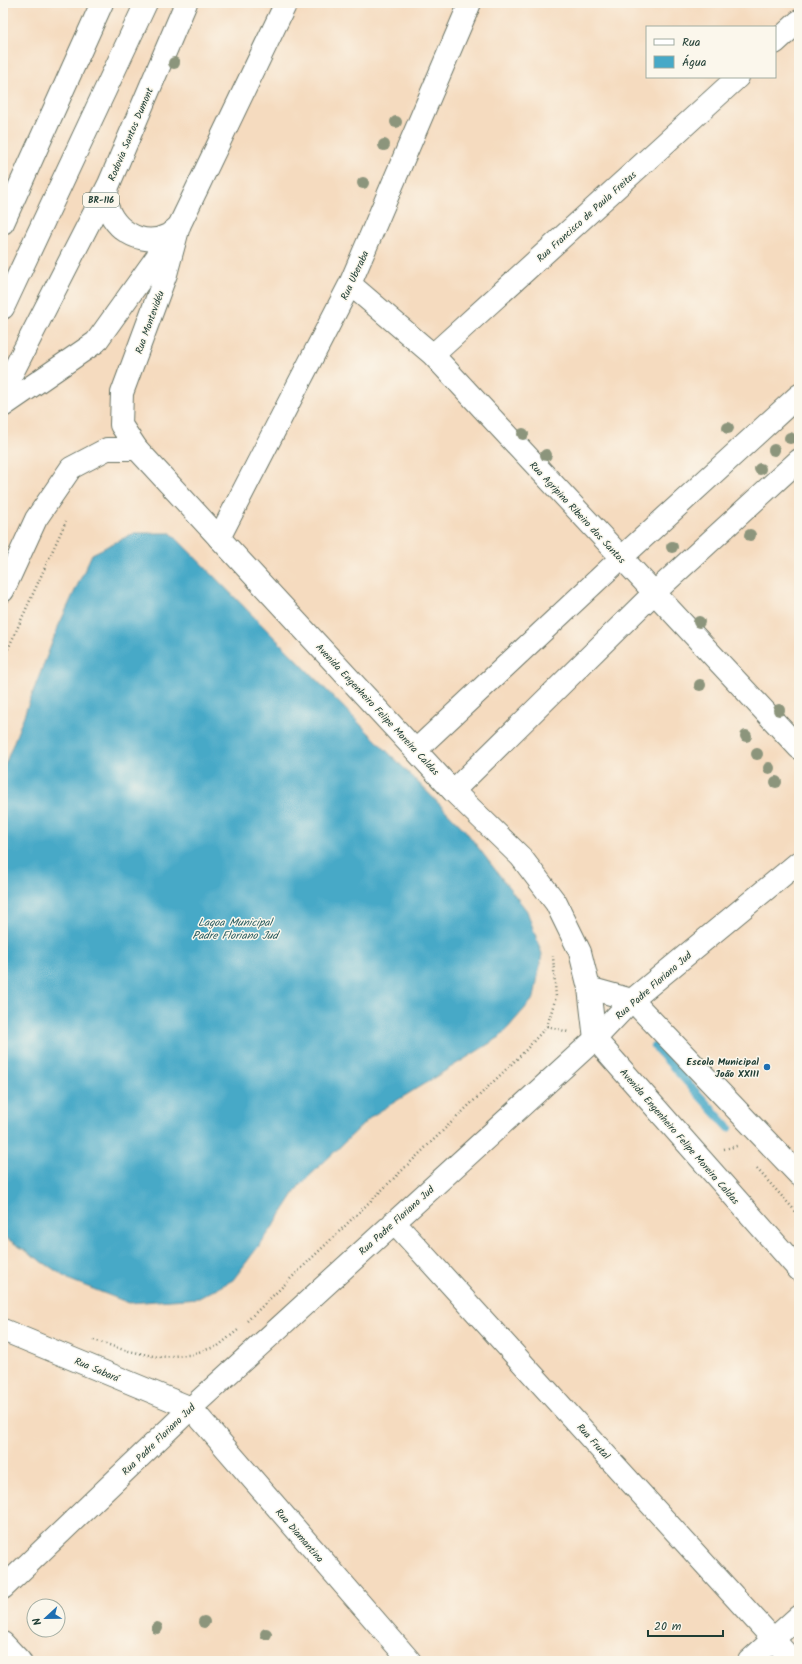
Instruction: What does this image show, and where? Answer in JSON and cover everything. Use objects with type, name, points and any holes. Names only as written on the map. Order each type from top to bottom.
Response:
[{"type":"main road","points":[[3,223],[102,3]]},
{"type":"main road","points":[[3,308],[146,3]]},
{"type":"main road","name":"Rodovia Santos Dumont","points":[[3,391],[109,184],[186,3]]},
{"type":"main road","name":"Rua Montevidéu","points":[[137,449],[121,425],[122,393],[166,274],[179,226],[286,3]]},
{"type":"main road","name":"Rua Uberaba","points":[[219,538],[350,284],[470,3]]},
{"type":"main road","points":[[776,42],[799,22]]},
{"type":"main road","name":"Rua Francisco de Paula Freitas","points":[[433,355],[737,78]]},
{"type":"main road","points":[[109,184],[106,197],[109,211],[116,224],[126,233],[140,238],[154,238],[167,235],[179,226]]},
{"type":"main road","points":[[3,406],[96,342],[179,226]]},
{"type":"main road","name":"Rua Agripino Ribeiro dos Santos","points":[[350,284],[433,355],[620,558],[799,748]]},
{"type":"main road","points":[[416,750],[620,558],[799,395]]},
{"type":"main road","points":[[3,591],[36,519],[71,468],[107,449],[137,449]]},
{"type":"main road","name":"Avenida Engenheiro Felipe Moreira Caldas","points":[[137,449],[453,790],[521,857],[556,903],[580,952],[589,988],[595,1039],[799,1270]]},
{"type":"main road","points":[[453,790],[654,593],[799,460]]},
{"type":"main road","name":"Rua Padre Floriano Jud","points":[[3,1588],[191,1408],[595,1039],[632,1000],[799,862]]},
{"type":"main road","points":[[589,988],[632,1000],[799,1175]]},
{"type":"main road","name":"Rua Frutal","points":[[394,1222],[793,1661]]},
{"type":"main road","name":"Rua Sabará","points":[[3,1330],[191,1408]]},
{"type":"main road","name":"Rua Diamantina","points":[[191,1408],[410,1661]]},
{"type":"main road","points":[[749,1661],[799,1616]]},
{"type":"main road","points":[[3,1643],[20,1661]]},
{"type":"path","points":[[3,660],[69,515]]},
{"type":"path","points":[[246,1323],[525,1051],[547,1026],[556,997],[554,960],[552,953]]},
{"type":"path","points":[[94,1340],[124,1350],[158,1357],[189,1355],[218,1346],[240,1328]]},
{"type":"water","name":"Lagoa Municipal Padre Floriano Jud","points":[[134,533],[171,533],[464,829],[527,911],[542,954],[534,998],[500,1037],[372,1116],[299,1186],[270,1231],[233,1280],[199,1298],[129,1303],[70,1280],[3,1236],[3,770],[58,627],[92,554]]},
{"type":"waterway","points":[[654,1046],[729,1128]]},
{"type":"place","name":"Escola Municipal João XXIII","points":[[767,1067]]}]
